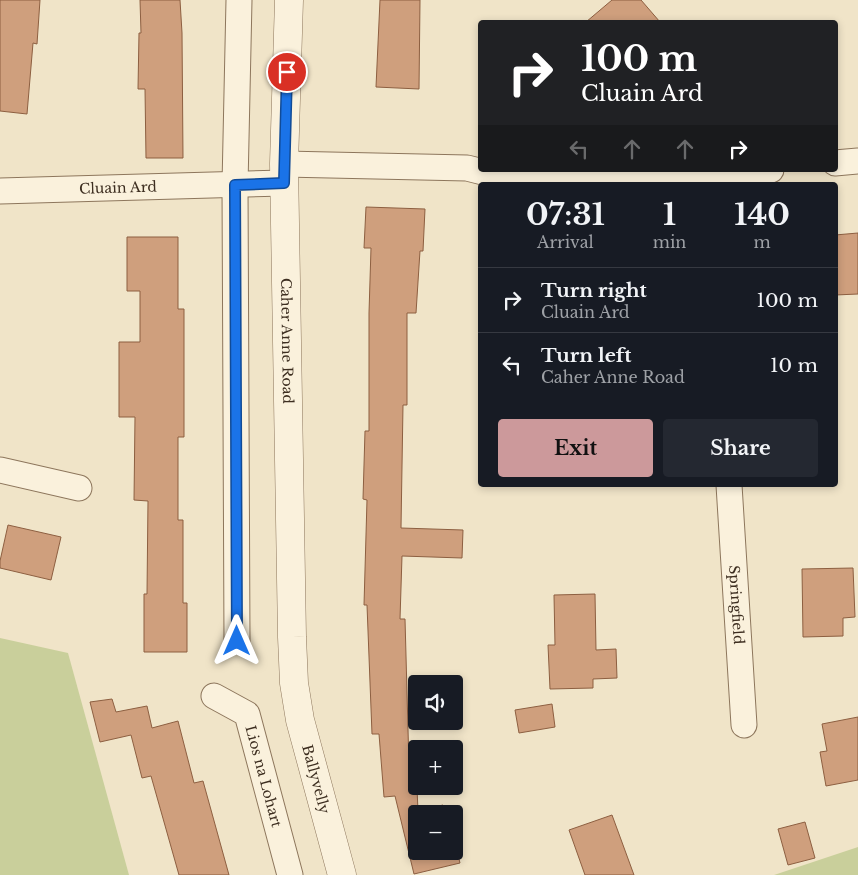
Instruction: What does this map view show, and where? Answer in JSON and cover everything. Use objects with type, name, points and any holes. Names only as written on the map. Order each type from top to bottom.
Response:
[{"type":"street","points":[[237,641],[235,185],[239,0]]},
{"type":"street","name":"Caher Anne Road","points":[[290,0],[284,174],[294,683]]},
{"type":"street","points":[[838,163],[858,161]]},
{"type":"street","name":"Cluain Ard","points":[[0,191],[235,185],[284,174],[467,168],[478,171]]},
{"type":"street","name":"Cluain Ard","points":[[483,172],[523,182]]},
{"type":"street","name":"Cluain Ard","points":[[621,182],[711,180],[759,172]]},
{"type":"street","points":[[0,470],[79,488]]},
{"type":"street","name":"Springfield","points":[[729,487],[744,725]]},
{"type":"street","name":"Ballyvelly","points":[[294,683],[302,729],[342,875]]},
{"type":"street","name":"Lios na Lohart","points":[[214,696],[247,714],[290,875]]},
{"type":"green space","points":[[0,638],[68,653],[129,875],[0,875]]},
{"type":"green space","points":[[858,847],[858,875],[774,875]]},
{"type":"building","points":[[0,0],[40,0],[37,44],[33,43],[27,114],[0,111]]},
{"type":"building","points":[[140,0],[180,0],[183,158],[146,158],[145,89],[138,89],[139,33],[141,33]]},
{"type":"building","points":[[380,0],[420,0],[419,89],[376,87]]},
{"type":"building","points":[[612,0],[641,0],[658,20],[588,20]]},
{"type":"building","points":[[366,207],[425,209],[423,251],[420,251],[416,313],[407,313],[407,405],[403,405],[401,528],[463,530],[462,558],[402,556],[400,619],[405,619],[408,795],[417,795],[418,805],[408,805],[408,849],[395,796],[384,797],[379,734],[372,734],[367,605],[364,605],[367,500],[363,499],[365,431],[369,431],[371,248],[364,248]]},
{"type":"building","points":[[858,233],[858,294],[838,295],[838,235]]},
{"type":"building","points":[[127,237],[178,237],[178,309],[184,309],[184,437],[178,437],[178,520],[183,520],[183,603],[187,603],[187,652],[144,652],[144,594],[147,594],[148,501],[134,500],[135,417],[119,417],[119,342],[140,342],[140,291],[127,291]]},
{"type":"building","points":[[8,525],[61,537],[51,580],[0,568]]},
{"type":"building","points":[[853,568],[855,617],[843,618],[843,636],[803,637],[802,569]]},
{"type":"building","points":[[595,594],[596,650],[616,649],[617,678],[593,679],[593,688],[550,689],[548,645],[555,645],[554,595]]},
{"type":"building","points":[[112,699],[116,712],[147,706],[152,728],[178,721],[194,783],[203,781],[229,875],[179,875],[151,776],[142,778],[131,735],[100,742],[90,702]]},
{"type":"building","points":[[552,704],[555,727],[519,733],[515,710]]},
{"type":"building","points":[[858,717],[858,780],[826,786],[820,752],[827,751],[822,724]]},
{"type":"building","points":[[612,815],[634,875],[585,875],[569,830]]},
{"type":"building","points":[[805,822],[815,858],[788,865],[778,829]]},
{"type":"building","points":[[411,860],[459,860],[460,863],[414,874]]},
{"type":"route","points":[[237,641],[235,185],[284,183],[287,72]]}]
